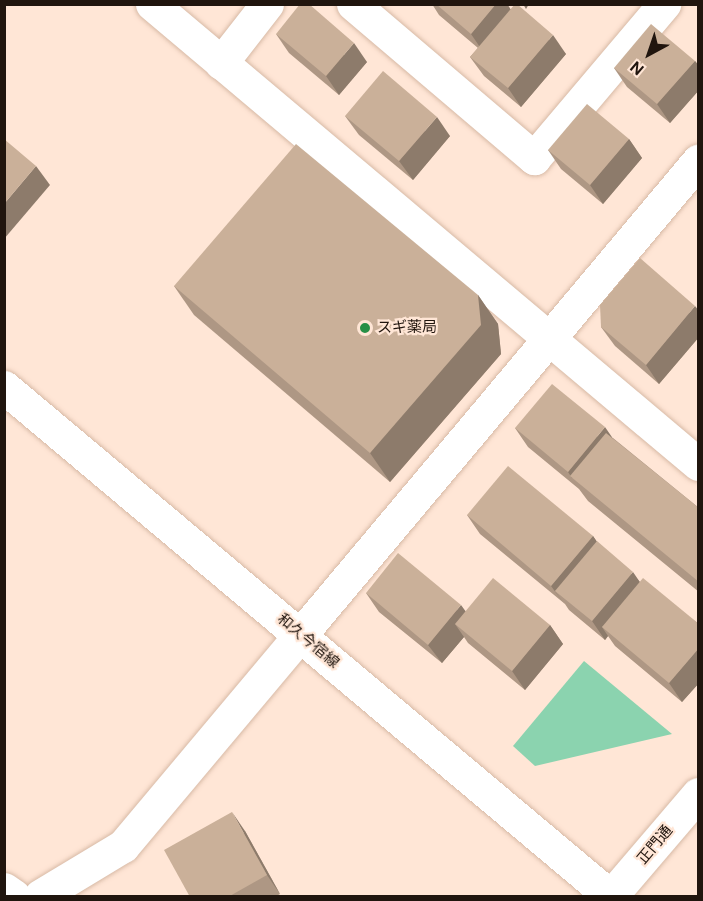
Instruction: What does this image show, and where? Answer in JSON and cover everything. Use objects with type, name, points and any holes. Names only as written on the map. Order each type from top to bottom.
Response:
[{"type":"street","points":[[152,4],[699,464]]},
{"type":"street","points":[[221,63],[267,4]]},
{"type":"street","points":[[353,4],[534,158],[664,4]]},
{"type":"street","points":[[40,897],[123,846],[699,161]]},
{"type":"street","name":"和久今宿線","points":[[4,387],[301,634],[610,897]]},
{"type":"street","name":"正門通","points":[[610,897],[699,794]]},
{"type":"street","points":[[4,889],[14,897]]},
{"type":"green space","points":[[584,661],[672,734],[535,766],[513,746]]},
{"type":"building","points":[[300,4],[309,4],[354,43],[326,76],[276,34]]},
{"type":"building","points":[[436,4],[496,4],[471,34]]},
{"type":"building","points":[[515,4],[553,35],[508,88],[470,57]]},
{"type":"building","points":[[651,24],[695,61],[657,104],[614,68]]},
{"type":"building","points":[[383,71],[437,117],[399,161],[345,116]]},
{"type":"building","points":[[587,104],[629,139],[590,185],[548,150]]},
{"type":"building","points":[[4,139],[36,166],[4,204]]},
{"type":"building","points":[[296,144],[478,295],[481,325],[370,453],[174,286]]},
{"type":"building","points":[[640,258],[695,306],[646,365],[601,327],[600,305]]},
{"type":"building","points":[[552,384],[605,427],[568,472],[515,428]]},
{"type":"building","points":[[606,433],[699,508],[699,582],[570,476]]},
{"type":"building","points":[[508,466],[593,536],[551,586],[467,515]]},
{"type":"building","points":[[597,541],[633,572],[592,621],[555,591]]},
{"type":"building","points":[[398,553],[461,605],[428,645],[366,593]]},
{"type":"building","points":[[493,578],[550,625],[512,671],[455,624]]},
{"type":"building","points":[[643,578],[699,624],[699,648],[669,683],[602,627]]},
{"type":"building","points":[[232,812],[267,875],[228,897],[190,897],[164,850]]},
{"type":"place","name":"スギ薬局","points":[[365,328]]}]
